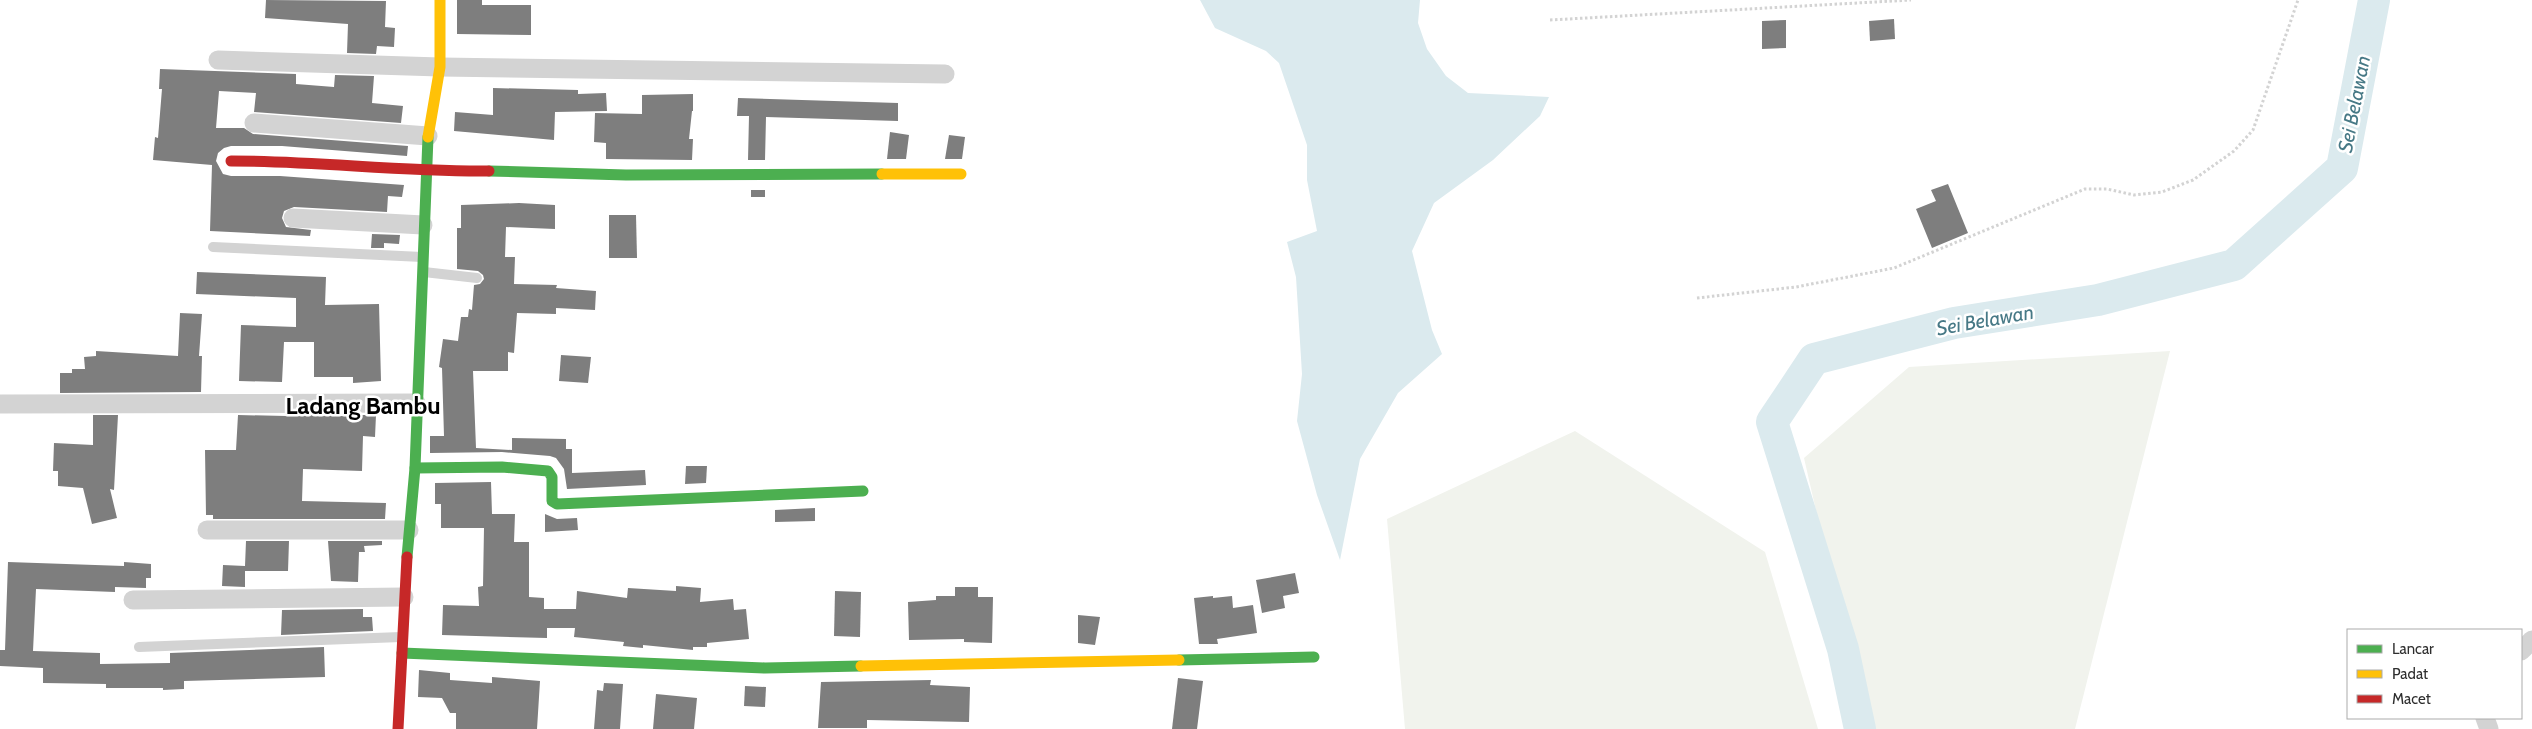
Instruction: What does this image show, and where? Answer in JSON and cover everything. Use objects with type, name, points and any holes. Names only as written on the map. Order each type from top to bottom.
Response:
[{"type":"street","points":[[398,729],[404,637],[404,597],[415,468],[416,403],[424,272],[423,225],[428,136],[440,67],[440,0]]},
{"type":"street","points":[[218,60],[440,67],[945,74]]},
{"type":"street","points":[[254,123],[428,136]]},
{"type":"street","points":[[231,161],[281,161],[426,172],[536,171],[626,175],[961,174]]},
{"type":"street","points":[[293,218],[423,225]]},
{"type":"street","points":[[0,404],[416,403]]},
{"type":"street","points":[[415,468],[502,468],[548,471],[552,476],[552,501],[557,504],[863,491]]},
{"type":"street","points":[[207,530],[409,530]]},
{"type":"street","points":[[133,600],[404,597]]},
{"type":"street","points":[[2522,650],[2532,640]]},
{"type":"street","points":[[402,653],[764,668],[1314,657]]},
{"type":"lane","points":[[213,247],[423,257]]},
{"type":"lane","points":[[424,272],[477,278]]},
{"type":"lane","points":[[139,647],[404,637]]},
{"type":"path","points":[[1550,20],[1911,0]]},
{"type":"path","points":[[1697,298],[1796,287],[1894,268],[2085,190],[2101,188],[2134,195],[2162,192],[2193,180],[2234,151],[2253,130],[2298,0]]},
{"type":"shaded area","points":[[1200,0],[1420,0],[1418,23],[1427,49],[1446,76],[1468,93],[1549,97],[1540,116],[1493,160],[1434,203],[1412,251],[1432,330],[1442,354],[1398,393],[1360,459],[1340,560],[1317,495],[1297,421],[1302,374],[1296,277],[1287,242],[1317,231],[1307,180],[1307,145],[1279,63],[1266,51],[1215,28]]},
{"type":"shaded area","points":[[2170,351],[2075,729],[1866,729],[1804,458],[1909,367]]},
{"type":"shaded area","points":[[1575,431],[1765,552],[1818,729],[1405,729],[1387,519]]},
{"type":"building","points":[[266,0],[386,1],[385,27],[395,28],[394,47],[377,46],[376,54],[347,53],[348,24],[265,18]]},
{"type":"building","points":[[457,0],[482,0],[482,5],[531,5],[531,35],[457,34]]},
{"type":"building","points":[[1894,19],[1895,39],[1870,41],[1869,21]]},
{"type":"building","points":[[1786,20],[1786,48],[1762,49],[1762,21]]},
{"type":"building","points":[[160,69],[296,74],[296,84],[334,87],[335,75],[374,76],[372,103],[403,106],[401,123],[254,112],[256,93],[219,91],[216,128],[244,128],[253,134],[408,146],[407,156],[282,146],[231,146],[224,148],[218,153],[216,161],[223,174],[231,176],[280,176],[404,185],[402,197],[388,196],[387,212],[294,207],[284,211],[282,218],[286,227],[311,230],[310,236],[210,231],[212,165],[153,160],[155,137],[158,138],[162,89],[159,89]]},
{"type":"building","points":[[493,88],[578,90],[578,94],[606,93],[607,111],[555,112],[554,140],[454,131],[455,112],[493,115]]},
{"type":"building","points":[[693,94],[693,111],[689,139],[693,139],[692,160],[606,159],[606,143],[594,142],[595,113],[642,114],[642,95]]},
{"type":"building","points":[[738,98],[898,103],[898,121],[766,117],[765,160],[748,160],[749,116],[737,116]]},
{"type":"building","points":[[890,132],[909,135],[906,159],[887,159]]},
{"type":"building","points":[[949,135],[965,137],[962,159],[945,159]]},
{"type":"building","points":[[1948,184],[1968,233],[1932,248],[1916,209],[1936,201],[1931,190]]},
{"type":"building","points":[[751,190],[765,190],[765,197],[751,197]]},
{"type":"building","points":[[519,203],[555,205],[555,229],[506,227],[505,257],[515,257],[514,284],[557,285],[556,288],[596,291],[595,310],[556,308],[556,314],[517,313],[514,353],[508,352],[508,371],[473,371],[476,448],[512,450],[512,438],[566,439],[566,449],[572,449],[572,473],[645,470],[646,485],[567,489],[564,469],[556,458],[550,456],[502,452],[430,453],[430,436],[444,436],[442,368],[439,367],[443,339],[458,341],[461,317],[468,317],[469,309],[472,310],[474,285],[480,284],[484,279],[483,275],[478,271],[457,269],[457,228],[461,228],[461,205]]},
{"type":"building","points":[[609,215],[636,215],[637,258],[609,258]]},
{"type":"building","points":[[372,234],[400,235],[399,244],[384,243],[384,248],[371,248]]},
{"type":"building","points":[[197,272],[326,277],[325,305],[379,304],[381,381],[353,383],[353,377],[314,377],[314,342],[284,342],[282,382],[239,381],[241,325],[296,327],[296,298],[196,294]]},
{"type":"building","points":[[180,313],[202,314],[199,356],[202,356],[201,392],[60,393],[60,373],[72,373],[72,369],[85,369],[84,357],[96,356],[96,351],[178,356]]},
{"type":"building","points":[[561,355],[591,357],[588,383],[559,381]]},
{"type":"building","points":[[93,415],[118,415],[114,490],[110,489],[117,518],[92,524],[83,488],[58,486],[58,471],[53,471],[54,443],[93,445]]},
{"type":"building","points":[[238,415],[376,415],[375,437],[363,436],[362,471],[303,469],[302,501],[386,503],[385,519],[213,519],[213,515],[206,515],[205,450],[236,450]]},
{"type":"building","points":[[686,466],[707,466],[706,483],[685,484]]},
{"type":"building","points":[[491,482],[492,514],[515,514],[514,542],[529,542],[529,597],[544,598],[544,609],[576,609],[577,591],[627,598],[628,588],[676,591],[676,586],[701,588],[700,602],[733,599],[734,610],[746,609],[749,639],[707,643],[707,647],[693,647],[693,650],[643,645],[643,648],[623,646],[624,642],[574,637],[575,628],[547,628],[547,638],[442,635],[443,605],[479,606],[478,587],[483,586],[484,528],[441,528],[441,504],[435,504],[435,483]]},
{"type":"building","points":[[815,508],[815,521],[775,522],[775,510]]},
{"type":"building","points":[[545,514],[557,519],[577,518],[578,530],[545,532]]},
{"type":"building","points":[[246,541],[289,541],[288,571],[245,571],[245,587],[222,586],[223,565],[245,566]]},
{"type":"building","points":[[328,541],[382,541],[382,545],[364,546],[365,552],[359,552],[358,582],[331,581]]},
{"type":"building","points":[[8,562],[124,566],[124,562],[151,564],[151,578],[146,578],[146,588],[115,587],[115,592],[36,589],[33,651],[100,653],[100,664],[170,663],[170,653],[324,647],[325,677],[184,681],[184,689],[163,690],[163,688],[106,688],[106,684],[43,683],[43,668],[0,666],[0,650],[5,650]]},
{"type":"building","points":[[1295,573],[1299,593],[1283,596],[1285,608],[1262,613],[1256,580]]},
{"type":"building","points":[[955,587],[978,587],[978,597],[993,597],[992,643],[964,642],[964,639],[909,640],[908,602],[936,600],[936,596],[955,596]]},
{"type":"building","points":[[835,591],[861,592],[860,637],[834,636]]},
{"type":"building","points":[[1213,596],[1213,598],[1232,596],[1233,608],[1253,605],[1257,633],[1217,639],[1218,644],[1199,644],[1194,598]]},
{"type":"building","points":[[363,609],[363,617],[372,617],[373,631],[281,635],[282,610]]},
{"type":"building","points":[[1078,615],[1100,617],[1095,645],[1078,643]]},
{"type":"building","points":[[419,670],[450,673],[450,680],[492,683],[492,677],[540,681],[537,729],[456,729],[456,713],[450,713],[442,698],[418,697]]},
{"type":"building","points":[[1178,678],[1203,681],[1197,729],[1172,729]]},
{"type":"building","points":[[931,680],[930,685],[970,687],[969,722],[867,720],[867,728],[818,728],[821,682]]},
{"type":"building","points":[[604,683],[623,684],[620,729],[594,729],[597,690],[603,691]]},
{"type":"building","points":[[745,686],[766,687],[765,707],[744,706]]},
{"type":"building","points":[[656,694],[697,698],[694,729],[653,729]]},
{"type":"waterway","name":"Sei Belawan","points":[[1860,729],[1843,649],[1772,422],[1814,359],[1954,323],[2098,300],[2234,265],[2342,168],[2374,0]]},
{"type":"traffic: fast","points":[[407,557],[415,468],[428,137]]},
{"type":"traffic: fast","points":[[489,171],[626,175],[882,174]]},
{"type":"traffic: fast","points":[[415,468],[502,467],[548,471],[552,477],[552,501],[557,504],[863,491]]},
{"type":"traffic: fast","points":[[402,653],[765,668],[861,666]]},
{"type":"traffic: fast","points":[[1179,660],[1314,657]]},
{"type":"traffic: slow","points":[[428,137],[440,67],[440,0]]},
{"type":"traffic: slow","points":[[882,174],[961,174]]},
{"type":"traffic: slow","points":[[861,666],[1179,660]]},
{"type":"traffic: jam","points":[[231,161],[424,170],[489,171]]},
{"type":"traffic: jam","points":[[398,729],[407,557]]},
{"type":"district","name":"Ladang Bambu","points":[[363,405]]}]
